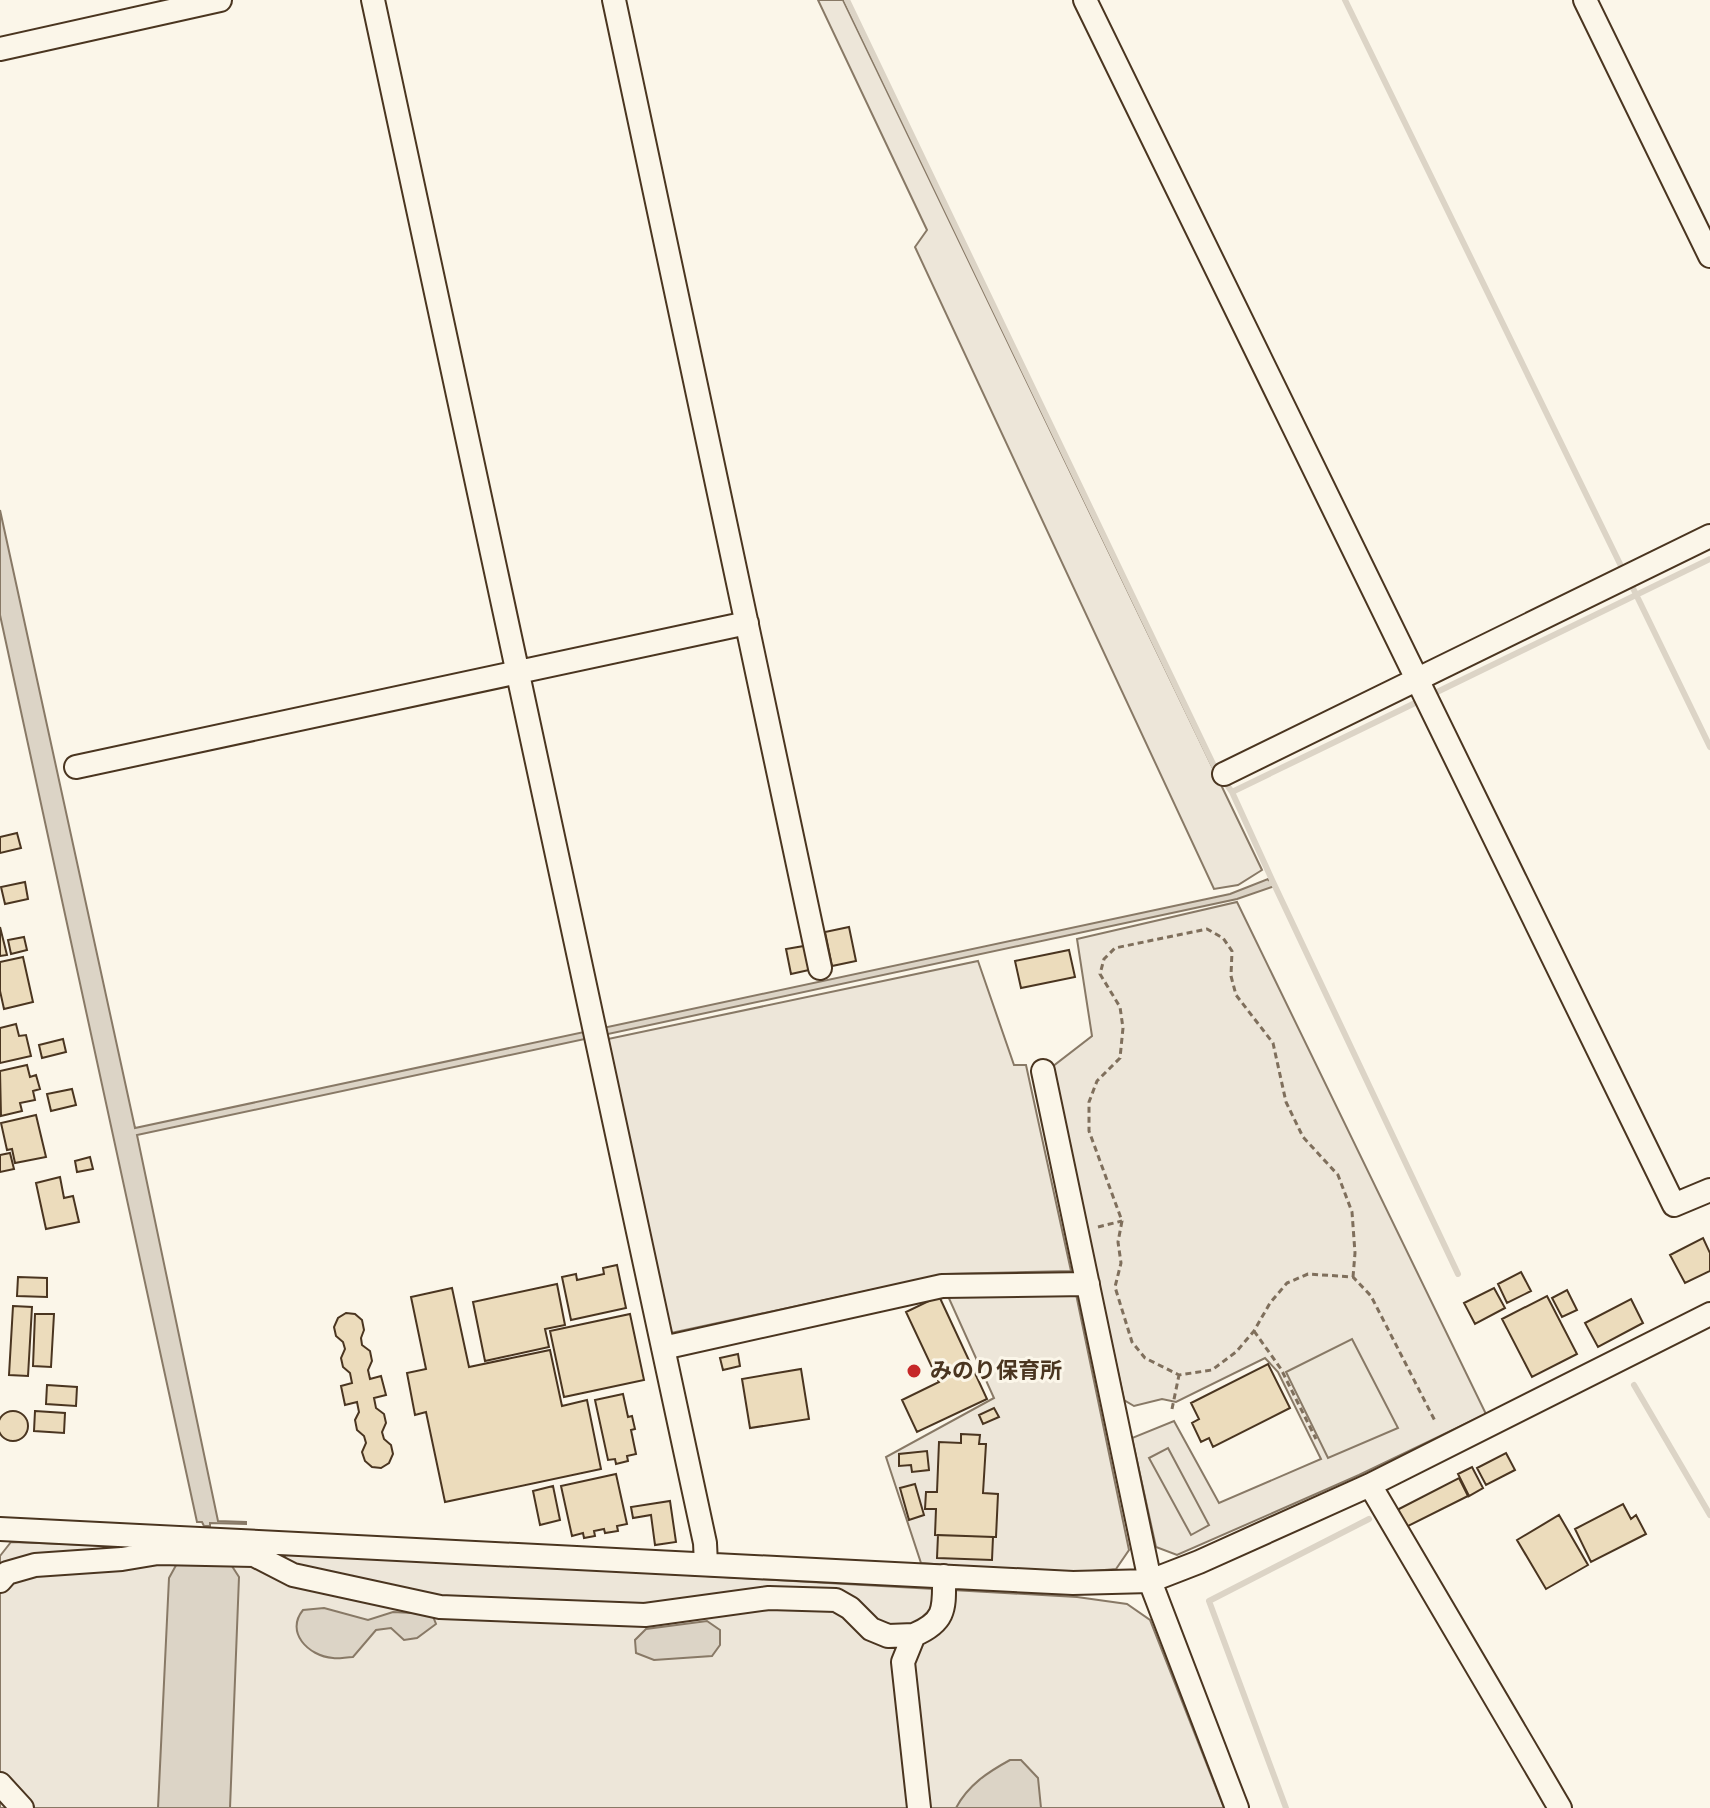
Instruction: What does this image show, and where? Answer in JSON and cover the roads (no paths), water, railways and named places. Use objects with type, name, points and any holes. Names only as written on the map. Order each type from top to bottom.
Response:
[{"type":"street","points":[[0,49],[220,0]]},
{"type":"street","points":[[373,0],[705,1543],[706,1564]]},
{"type":"street","points":[[614,0],[820,968]]},
{"type":"street","points":[[1085,0],[1674,1205],[1710,1190]]},
{"type":"street","points":[[1585,0],[1710,256]]},
{"type":"street","points":[[1224,774],[1710,536]]},
{"type":"street","points":[[76,767],[747,623]]},
{"type":"street","points":[[1043,1071],[1150,1581],[1237,1808]]},
{"type":"street","points":[[663,1348],[942,1286],[1088,1284]]},
{"type":"street","points":[[0,1529],[1073,1583],[1150,1581],[1370,1485],[1710,1314]]},
{"type":"street","points":[[1370,1485],[1560,1808]]},
{"type":"street","points":[[0,1581],[7,1573],[35,1565],[122,1559],[158,1553],[254,1555],[293,1575],[440,1607],[645,1615],[769,1598],[836,1600],[850,1608],[871,1629],[888,1636],[914,1635],[929,1628],[944,1610],[944,1576]]},
{"type":"street","points":[[914,1635],[903,1662],[919,1808]]},
{"type":"street","points":[[0,1784],[22,1808]]},
{"type":"waterway","points":[[847,0],[1215,768],[1232,792]]},
{"type":"waterway","points":[[1345,0],[1622,568]]},
{"type":"waterway","points":[[1437,692],[1710,559]]},
{"type":"waterway","points":[[1631,584],[1710,747]]},
{"type":"waterway","points":[[1271,883],[1232,792],[1415,703]]},
{"type":"waterway","points":[[1273,882],[1458,1274]]},
{"type":"waterway","points":[[1634,1385],[1710,1515]]},
{"type":"waterway","points":[[1286,1808],[1209,1601],[1369,1519]]},
{"type":"place","name":"みのり保育所","points":[[914,1371]]}]
